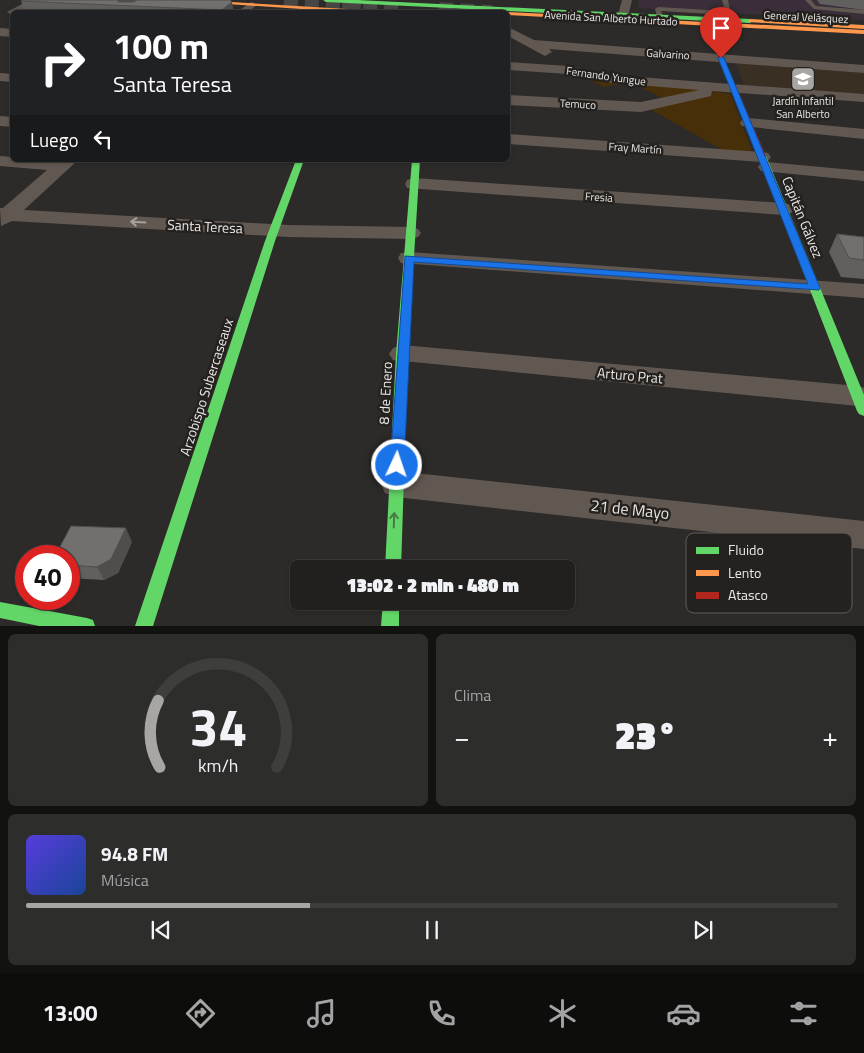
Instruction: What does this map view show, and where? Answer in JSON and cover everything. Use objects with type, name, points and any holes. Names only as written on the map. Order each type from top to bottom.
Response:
[{"type":"main road","points":[[173,0],[246,9],[287,10]]},
{"type":"main road","name":"Avenida San Alberto Hurtado","points":[[326,0],[445,4],[624,15],[729,16],[864,27]]},
{"type":"main road","points":[[371,10],[378,3]]},
{"type":"main road","name":"General Velásquez","points":[[510,13],[864,32]]},
{"type":"main road","name":"General Velásquez","points":[[510,19],[864,38]]},
{"type":"main road","name":"Avenida San Alberto Hurtado","points":[[510,24],[864,43]]},
{"type":"main road","name":"Capitán Gálvez","points":[[711,35],[784,209],[861,404]]},
{"type":"main road","name":"Arzobispo Subercaseaux","points":[[144,626],[274,230],[299,162]]},
{"type":"main road","name":"8 de Enero","points":[[392,560],[402,354],[416,162]]},
{"type":"main road","points":[[0,610],[87,626]]},
{"type":"main road","points":[[390,626],[391,610]]},
{"type":"street","points":[[19,10],[39,0]]},
{"type":"street","points":[[624,15],[627,0]]},
{"type":"street","points":[[510,32],[584,73]]},
{"type":"street","name":"Galvarino","points":[[510,38],[864,69]]},
{"type":"street","name":"Fernando Yungue","points":[[510,66],[584,73],[612,79],[864,98]]},
{"type":"street","name":"Fernando Yungue","points":[[649,107],[733,88]]},
{"type":"street","name":"Temuco","points":[[510,100],[649,107]]},
{"type":"street","points":[[748,123],[864,134]]},
{"type":"street","name":"Fray Martín","points":[[510,140],[764,162],[864,176]]},
{"type":"street","points":[[33,162],[66,163]]},
{"type":"street","points":[[3,216],[66,163]]},
{"type":"street","name":"Fresia","points":[[414,184],[784,209]]},
{"type":"street","name":"Santa Teresa","points":[[3,216],[274,230],[411,233]]},
{"type":"street","points":[[409,258],[864,291]]},
{"type":"street","name":"Arturo Prat","points":[[402,354],[861,404]]},
{"type":"street","name":"21 de Mayo","points":[[396,484],[864,534]]},
{"type":"lane","points":[[725,0],[729,16]]},
{"type":"lane","points":[[808,0],[814,7],[864,12]]},
{"type":"shaded area","points":[[639,0],[864,0],[864,20],[638,8]]},
{"type":"shaded area","name":"Jardín Infantil San Alberto","points":[[736,63],[864,73],[864,95],[744,86]]},
{"type":"shaded area","points":[[575,73],[731,95],[752,151],[724,151],[650,109],[673,103],[634,84],[623,83],[604,87]]},
{"type":"building","points":[[118,0],[118,2],[133,2],[137,0],[230,0],[232,2],[222,10],[21,1]]},
{"type":"building","points":[[837,234],[864,237],[864,260],[849,258]]},
{"type":"building","points":[[71,526],[126,528],[111,559],[97,567],[80,566],[80,545],[61,545]]},
{"type":"tunnel","points":[[284,0],[361,5]]},
{"type":"tunnel","points":[[342,9],[361,10]]},
{"type":"tunnel","points":[[439,9],[457,10]]},
{"type":"traffic: fast","points":[[326,0],[750,21]]},
{"type":"traffic: fast","points":[[762,156],[864,411]]},
{"type":"traffic: fast","points":[[144,626],[270,241],[299,162]]},
{"type":"traffic: fast","points":[[393,560],[402,354],[416,162]]},
{"type":"traffic: fast","points":[[0,610],[87,626]]},
{"type":"traffic: fast","points":[[390,626],[391,610]]},
{"type":"traffic: slow","points":[[173,0],[331,10]]},
{"type":"traffic: slow","points":[[510,13],[864,32]]},
{"type":"traffic: slow","points":[[750,21],[864,27]]},
{"type":"traffic: jam","points":[[711,35],[762,156]]},
{"type":"place","name":"Jardín Infantil San Alberto","points":[[803,79]]},
{"type":"route","points":[[397,465],[409,258],[815,288],[721,58]]}]
